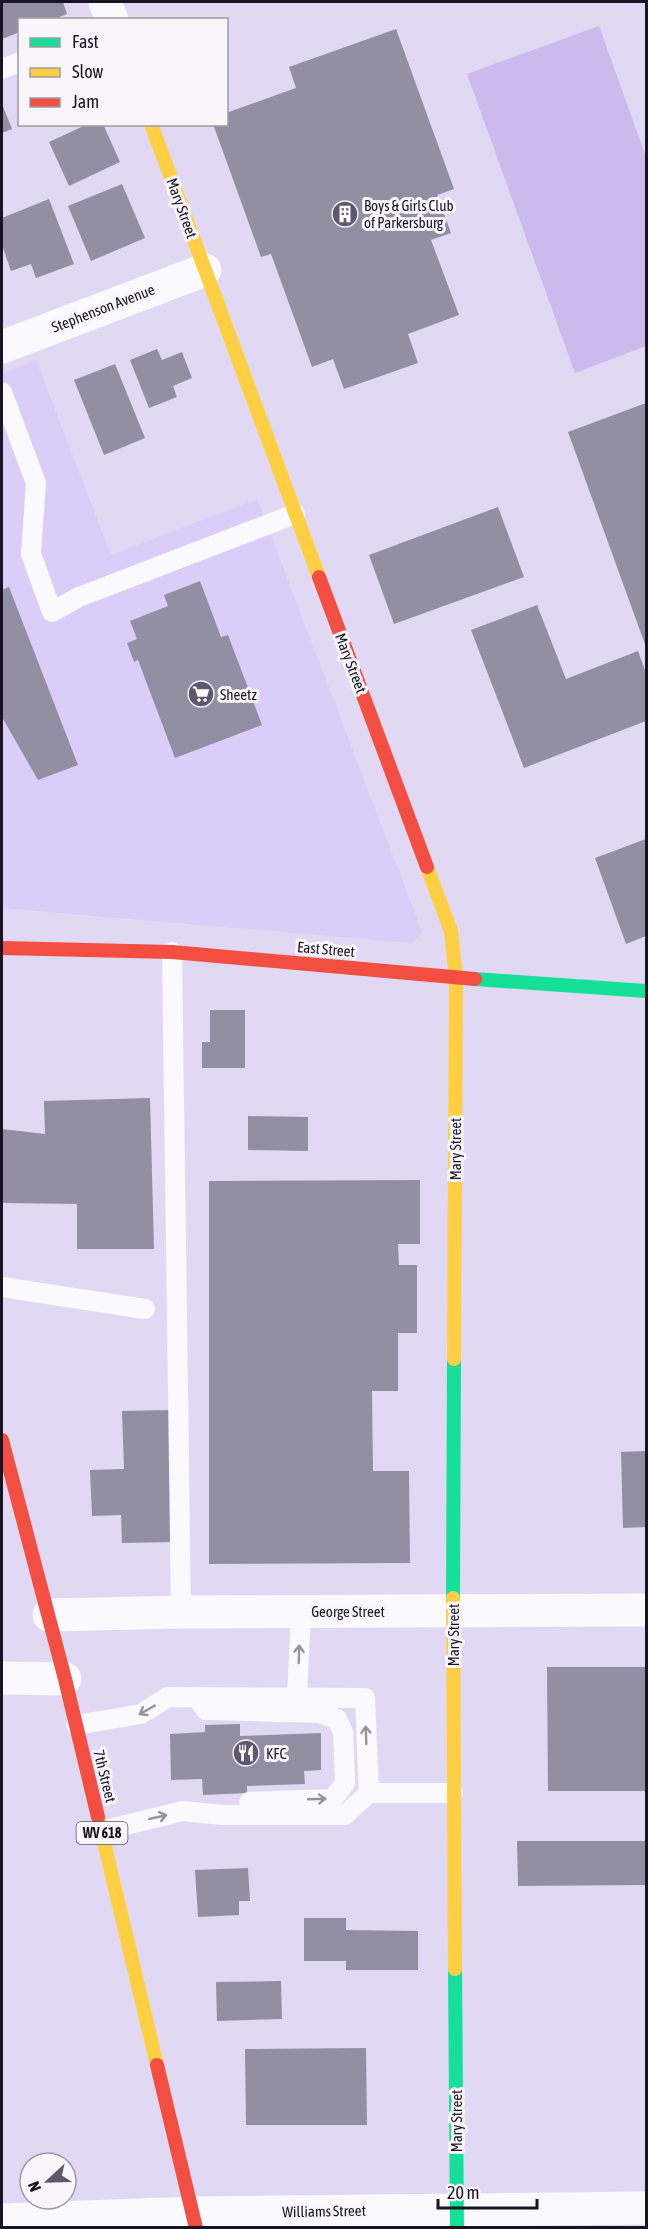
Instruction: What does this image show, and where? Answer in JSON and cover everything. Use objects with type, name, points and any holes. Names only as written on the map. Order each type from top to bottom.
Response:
[{"type":"street","points":[[105,2],[111,18]]},
{"type":"street","name":"Mary Street","points":[[152,126],[451,931],[456,978],[453,1792],[457,2219]]},
{"type":"street","name":"Stephenson Avenue","points":[[2,347],[205,270]]},
{"type":"street","name":"East Street","points":[[2,948],[172,952],[456,978],[646,991]]},
{"type":"street","name":"7th Street","points":[[2,1440],[65,1679],[194,2220]]},
{"type":"street","name":"George Street","points":[[49,1615],[181,1612],[646,1610]]},
{"type":"street","points":[[2,1678],[65,1679]]},
{"type":"street","name":"Williams Street","points":[[2,2220],[457,2219],[646,2208]]},
{"type":"lane","points":[[2,69],[18,63]]},
{"type":"lane","points":[[2,392],[36,483],[30,554],[52,612],[79,597],[295,514]]},
{"type":"lane","points":[[172,952],[181,1612]]},
{"type":"lane","points":[[2,1287],[145,1309]]},
{"type":"lane","points":[[297,1698],[301,1611]]},
{"type":"lane","points":[[76,1725],[141,1714],[168,1697],[365,1698],[369,1793]]},
{"type":"lane","points":[[197,1697],[206,1710],[320,1713],[337,1719],[343,1732],[345,1783],[333,1799],[232,1802],[222,1815]]},
{"type":"lane","points":[[101,1830],[183,1812],[222,1815],[345,1815],[369,1793],[453,1792]]},
{"type":"shaded area","points":[[599,26],[646,157],[646,346],[575,373],[467,74]]},
{"type":"shaded area","points":[[36,360],[111,555],[257,499],[422,932],[412,943],[2,908],[2,373]]},
{"type":"building","points":[[2,2],[63,2],[67,14],[57,18],[18,18],[18,33],[2,39]]},
{"type":"building","name":"Boys & Girls Club of Parkersburg","points":[[396,29],[454,189],[437,195],[451,233],[431,240],[459,315],[408,334],[418,363],[344,389],[333,359],[312,367],[271,254],[261,257],[214,126],[228,126],[228,112],[296,88],[289,67]]},
{"type":"building","points":[[2,104],[12,129],[2,133]]},
{"type":"building","points":[[84,126],[104,126],[120,162],[69,186],[49,142]]},
{"type":"building","points":[[122,184],[145,238],[91,261],[68,206]]},
{"type":"building","points":[[49,199],[74,264],[36,278],[31,264],[11,271],[2,245],[2,218]]},
{"type":"building","points":[[157,349],[162,360],[182,352],[192,378],[173,386],[177,397],[149,408],[130,360]]},
{"type":"building","points":[[115,364],[145,438],[104,455],[74,380]]},
{"type":"building","points":[[646,403],[646,647],[568,432]]},
{"type":"building","points":[[498,507],[524,577],[394,624],[369,555]]},
{"type":"building","name":"Sheetz","points":[[200,581],[221,637],[228,635],[262,725],[175,758],[138,660],[134,662],[127,643],[137,639],[130,621],[168,606],[164,595]]},
{"type":"building","points":[[9,587],[78,765],[38,780],[2,717],[2,590]]},
{"type":"building","points":[[537,605],[566,679],[638,651],[646,673],[646,721],[524,768],[471,630]]},
{"type":"building","points":[[646,839],[646,936],[626,944],[595,858]]},
{"type":"building","points":[[210,1010],[245,1010],[245,1068],[202,1068],[202,1042],[210,1042]]},
{"type":"building","points":[[150,1098],[154,1249],[77,1249],[77,1204],[4,1203],[2,1201],[2,1129],[45,1134],[44,1101]]},
{"type":"building","points":[[248,1116],[308,1117],[308,1151],[248,1150]]},
{"type":"building","points":[[420,1180],[420,1244],[398,1244],[399,1265],[417,1265],[417,1333],[398,1333],[398,1391],[372,1391],[373,1471],[409,1471],[410,1563],[209,1564],[209,1181]]},
{"type":"building","points":[[170,1410],[173,1542],[122,1543],[121,1515],[92,1516],[90,1470],[124,1469],[122,1411]]},
{"type":"building","points":[[646,1451],[646,1527],[623,1528],[621,1452]]},
{"type":"building","points":[[547,1667],[646,1667],[646,1791],[548,1791]]},
{"type":"building","name":"KFC","points":[[240,1724],[240,1736],[321,1733],[321,1770],[304,1771],[305,1784],[247,1786],[247,1793],[203,1795],[202,1779],[171,1780],[170,1734],[205,1732],[205,1725]]},
{"type":"building","points":[[517,1841],[646,1841],[646,1885],[518,1886]]},
{"type":"building","points":[[248,1868],[250,1901],[239,1901],[239,1915],[198,1917],[195,1870]]},
{"type":"building","points":[[304,1918],[346,1918],[346,1930],[418,1931],[418,1970],[346,1970],[346,1961],[304,1961]]},
{"type":"building","points":[[281,1981],[282,2019],[217,2021],[216,1982]]},
{"type":"building","points":[[366,2048],[367,2125],[246,2125],[245,2049]]},
{"type":"traffic: fast","points":[[475,979],[646,991]]},
{"type":"traffic: fast","points":[[453,1598],[454,1359]]},
{"type":"traffic: fast","points":[[455,1969],[457,2228]]},
{"type":"traffic: slow","points":[[152,126],[319,577]]},
{"type":"traffic: slow","points":[[427,867],[451,931],[456,978],[454,1359]]},
{"type":"traffic: slow","points":[[453,1598],[455,1969]]},
{"type":"traffic: slow","points":[[98,1817],[157,2065]]},
{"type":"traffic: jam","points":[[319,577],[427,867]]},
{"type":"traffic: jam","points":[[2,948],[172,952],[475,979]]},
{"type":"traffic: jam","points":[[2,1440],[65,1679],[98,1817]]},
{"type":"traffic: jam","points":[[157,2065],[196,2228]]},
{"type":"place","name":"Boys & Girls Club of Parkersburg","points":[[345,214]]},
{"type":"place","name":"Sheetz","points":[[201,694]]},
{"type":"place","name":"KFC","points":[[246,1753]]}]
